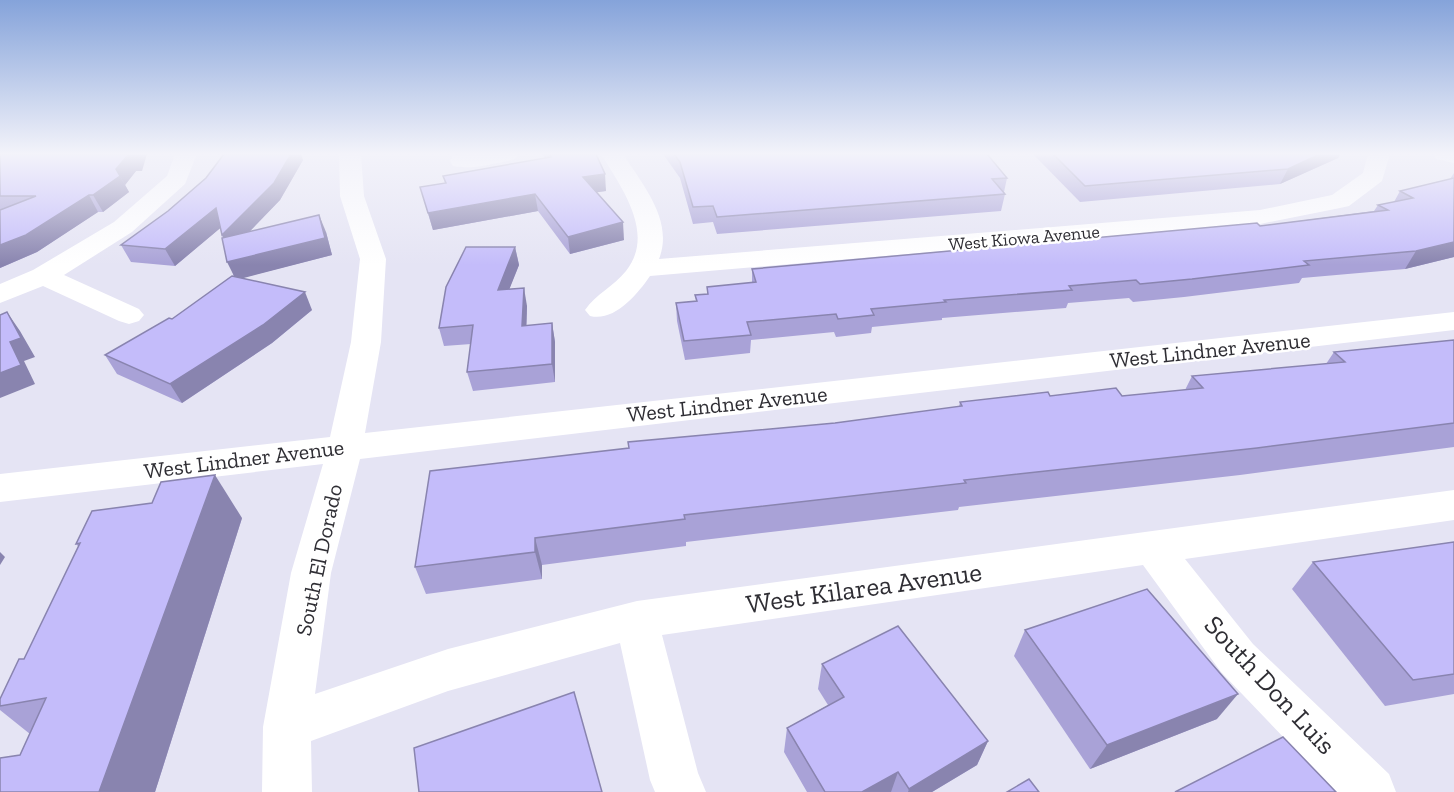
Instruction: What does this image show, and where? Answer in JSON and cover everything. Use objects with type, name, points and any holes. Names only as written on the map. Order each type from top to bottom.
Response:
[{"type":"street","points":[[0,294],[43,276],[123,227],[164,191]]},
{"type":"street","name":"South El Dorado","points":[[287,792],[287,727],[311,573],[345,448],[366,342],[373,259],[352,191]]},
{"type":"street","points":[[600,310],[642,269],[653,236],[645,207],[635,191]]},
{"type":"street","name":"West Kiowa Avenue","points":[[642,269],[1260,217],[1340,201],[1354,191]]},
{"type":"street","points":[[43,276],[129,315]]},
{"type":"street","name":"West Lindner Avenue","points":[[0,488],[1454,321]]},
{"type":"street","name":"West Kilarea Avenue","points":[[287,727],[447,669],[637,620],[1454,505]]},
{"type":"street","name":"South Don Luis","points":[[1151,546],[1237,658],[1371,792]]},
{"type":"street","points":[[637,620],[675,780],[681,792]]},
{"type":"building","points":[[0,191],[99,191],[26,235],[0,245],[0,210],[36,196],[0,196]]},
{"type":"building","points":[[191,191],[266,191],[222,235],[216,208],[165,249],[121,245]]},
{"type":"building","points":[[421,191],[595,191],[623,222],[568,237],[535,194],[428,213]]},
{"type":"building","points":[[688,191],[1002,191],[1005,194],[717,217],[713,206],[693,207]]},
{"type":"building","points":[[1400,191],[1454,191],[1454,242],[1416,251],[1304,261],[1309,265],[1192,279],[1140,284],[1136,280],[1069,286],[1072,290],[944,300],[946,302],[871,309],[874,315],[838,319],[836,314],[747,322],[751,335],[684,341],[676,303],[697,301],[695,295],[708,294],[707,287],[756,282],[752,269],[1257,223],[1260,226],[1388,210],[1378,205],[1413,198]]},
{"type":"building","points":[[319,215],[325,238],[227,262],[222,238]]},
{"type":"building","points":[[466,247],[515,247],[498,290],[524,288],[522,326],[552,323],[552,364],[467,372],[473,325],[439,328],[446,287]]},
{"type":"building","points":[[232,276],[305,292],[263,325],[170,384],[105,355],[169,318],[172,319]]},
{"type":"building","points":[[7,312],[21,338],[10,342],[21,365],[0,373],[0,315]]},
{"type":"building","points":[[1454,340],[1454,423],[684,515],[685,519],[535,538],[535,552],[415,567],[430,471],[629,448],[628,442],[835,423],[962,406],[960,402],[1048,392],[1050,396],[1116,388],[1122,396],[1203,388],[1192,376],[1345,362],[1334,352]]},
{"type":"building","points":[[215,475],[99,792],[0,792],[0,758],[20,755],[46,698],[0,706],[0,699],[19,659],[24,659],[80,543],[76,544],[92,511],[152,503],[161,482]]},
{"type":"building","points":[[1454,542],[1454,674],[1413,680],[1313,562]]},
{"type":"building","points":[[1147,589],[1238,694],[1107,745],[1025,630]]},
{"type":"building","points":[[898,626],[988,741],[909,789],[898,772],[862,792],[825,792],[787,728],[844,697],[822,664]]},
{"type":"building","points":[[574,692],[602,792],[419,792],[414,748]]},
{"type":"building","points":[[1283,737],[1336,792],[1175,792]]},
{"type":"building","points":[[1029,779],[1039,792],[1007,792]]}]
